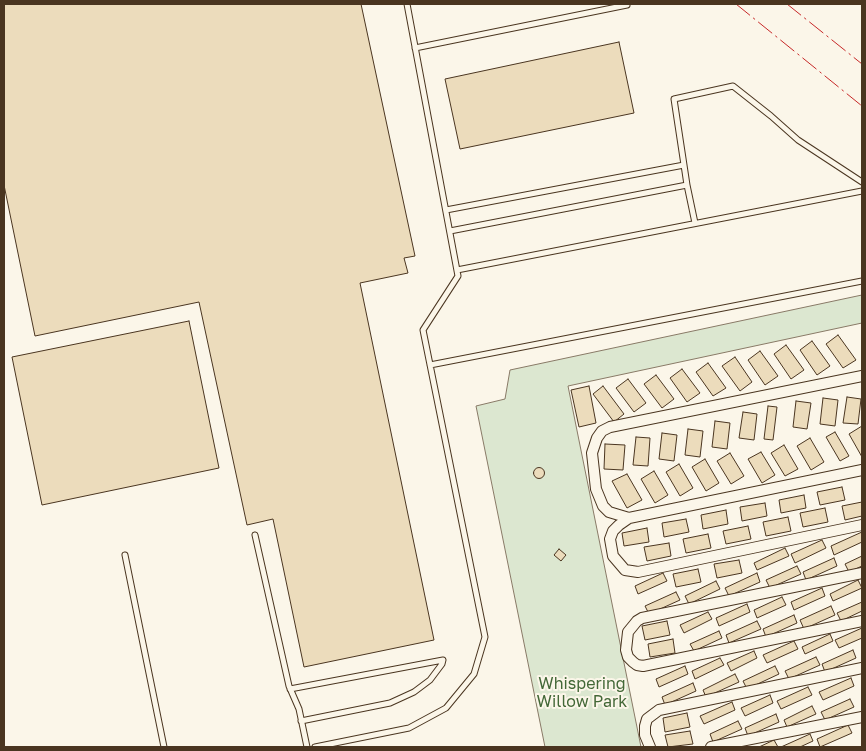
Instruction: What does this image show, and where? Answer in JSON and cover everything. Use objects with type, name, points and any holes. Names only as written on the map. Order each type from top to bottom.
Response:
[{"type":"street","points":[[629,518],[609,512],[603,506],[596,489],[592,453],[597,438],[602,431],[610,427],[862,376]]},
{"type":"street","points":[[862,470],[629,518],[613,531],[610,539],[613,556],[625,570],[638,572],[862,524]]},
{"type":"street","points":[[862,572],[642,618],[628,632],[626,650],[633,662],[643,666],[862,621]]},
{"type":"street","points":[[650,747],[645,735],[645,726],[647,719],[659,710],[862,668]]},
{"type":"street","points":[[710,747],[862,717]]},
{"type":"lane","points":[[315,747],[409,728],[446,708],[474,674],[485,637],[423,330],[458,276],[407,4]]},
{"type":"lane","points":[[415,48],[627,5],[625,4]]},
{"type":"lane","points":[[695,223],[687,185],[674,99],[733,86],[798,140],[862,182]]},
{"type":"lane","points":[[446,210],[684,166]]},
{"type":"lane","points":[[450,231],[687,185]]},
{"type":"lane","points":[[457,270],[862,191]]},
{"type":"lane","points":[[430,365],[862,281]]},
{"type":"lane","points":[[256,535],[290,689],[299,709],[307,747]]},
{"type":"lane","points":[[125,554],[164,747]]},
{"type":"lane","points":[[290,689],[443,660],[430,680],[414,692],[390,703],[301,720]]},
{"type":"green space","name":"Whispering Willow Park","points":[[862,295],[862,323],[568,386],[641,747],[545,747],[476,406],[505,399],[510,370]]},
{"type":"building","points":[[4,4],[361,4],[415,256],[404,258],[408,273],[360,283],[434,640],[304,667],[273,519],[247,525],[199,302],[35,336],[4,185]]},
{"type":"building","points":[[619,42],[634,113],[460,149],[445,79]]},
{"type":"building","points":[[189,321],[219,468],[42,505],[12,357]]},
{"type":"building","points":[[838,335],[856,360],[843,368],[826,344]]},
{"type":"building","points":[[812,341],[830,366],[817,375],[800,350]]},
{"type":"building","points":[[786,345],[804,370],[791,379],[774,354]]},
{"type":"building","points":[[760,351],[778,376],[765,385],[748,360]]},
{"type":"building","points":[[735,357],[752,382],[740,391],[722,366]]},
{"type":"building","points":[[708,363],[726,388],[713,396],[696,372]]},
{"type":"building","points":[[682,369],[700,393],[687,402],[670,378]]},
{"type":"building","points":[[656,375],[674,399],[662,408],[644,384]]},
{"type":"building","points":[[628,379],[646,403],[634,412],[616,388]]},
{"type":"building","points":[[589,386],[596,423],[579,427],[571,390]]},
{"type":"building","points":[[603,386],[624,414],[614,422],[593,394]]},
{"type":"building","points":[[847,397],[861,399],[858,424],[843,423]]},
{"type":"building","points":[[823,398],[838,400],[835,426],[820,424]]},
{"type":"building","points":[[796,401],[811,403],[807,429],[793,427]]},
{"type":"building","points":[[768,406],[777,407],[773,440],[764,439]]},
{"type":"building","points":[[743,412],[757,414],[754,440],[739,438]]},
{"type":"building","points":[[715,421],[730,423],[727,449],[712,447]]},
{"type":"building","points":[[862,426],[862,457],[849,434]]},
{"type":"building","points":[[688,429],[703,431],[700,457],[685,455]]},
{"type":"building","points":[[835,432],[849,456],[840,461],[826,437]]},
{"type":"building","points":[[662,433],[677,435],[674,461],[659,459]]},
{"type":"building","points":[[636,437],[650,438],[648,466],[633,465]]},
{"type":"building","points":[[810,438],[824,462],[811,470],[797,446]]},
{"type":"building","points":[[605,444],[625,445],[623,470],[604,469]]},
{"type":"building","points":[[784,445],[798,469],[785,476],[771,453]]},
{"type":"building","points":[[761,452],[775,475],[762,483],[748,459]]},
{"type":"building","points":[[730,453],[744,476],[731,484],[717,461]]},
{"type":"building","points":[[705,459],[719,483],[706,491],[692,467]]},
{"type":"building","points":[[679,464],[693,488],[680,496],[666,472]]},
{"type":"building","points":[[537,468],[541,468],[544,473],[543,477],[537,478],[534,475],[534,471]]},
{"type":"building","points":[[654,471],[668,495],[655,503],[641,479]]},
{"type":"building","points":[[627,474],[642,500],[627,508],[612,481]]},
{"type":"building","points":[[842,487],[845,500],[820,505],[817,492]]},
{"type":"building","points":[[804,495],[806,508],[781,513],[779,500]]},
{"type":"building","points":[[862,502],[862,516],[845,520],[842,506]]},
{"type":"building","points":[[765,503],[767,516],[742,521],[740,507]]},
{"type":"building","points":[[825,508],[828,522],[803,527],[800,513]]},
{"type":"building","points":[[726,510],[728,524],[703,529],[701,515]]},
{"type":"building","points":[[788,517],[791,531],[766,536],[763,522]]},
{"type":"building","points":[[686,519],[689,532],[664,537],[662,523]]},
{"type":"building","points":[[748,526],[751,539],[726,544],[723,531]]},
{"type":"building","points":[[647,528],[649,542],[624,546],[622,533]]},
{"type":"building","points":[[862,532],[862,542],[834,555],[831,546]]},
{"type":"building","points":[[708,534],[711,548],[686,553],[683,539]]},
{"type":"building","points":[[822,540],[826,548],[795,563],[791,554]]},
{"type":"building","points":[[669,543],[671,556],[647,561],[644,547]]},
{"type":"building","points":[[785,548],[789,556],[757,570],[754,563]]},
{"type":"building","points":[[559,549],[566,555],[561,561],[554,555]]},
{"type":"building","points":[[862,556],[862,566],[849,572],[845,564]]},
{"type":"building","points":[[834,558],[837,566],[806,580],[803,572]]},
{"type":"building","points":[[739,560],[742,573],[717,578],[714,564]]},
{"type":"building","points":[[797,566],[801,574],[770,588],[766,580]]},
{"type":"building","points":[[698,569],[701,582],[676,587],[673,574]]},
{"type":"building","points":[[663,573],[667,581],[638,594],[635,586]]},
{"type":"building","points":[[757,573],[760,582],[729,596],[725,588]]},
{"type":"building","points":[[858,580],[862,588],[833,601],[830,594]]},
{"type":"building","points":[[716,581],[720,589],[689,604],[685,596]]},
{"type":"building","points":[[822,588],[825,596],[794,610],[791,602]]},
{"type":"building","points":[[676,592],[680,600],[649,614],[645,606]]},
{"type":"building","points":[[782,597],[786,605],[757,618],[754,610]]},
{"type":"building","points":[[862,602],[862,611],[841,621],[837,613]]},
{"type":"building","points":[[747,604],[750,612],[719,626],[716,618]]},
{"type":"building","points":[[831,606],[835,615],[804,629],[800,620]]},
{"type":"building","points":[[708,612],[712,619],[684,633],[680,625]]},
{"type":"building","points":[[794,615],[797,623],[766,637],[763,629]]},
{"type":"building","points":[[667,621],[670,635],[645,640],[642,626]]},
{"type":"building","points":[[757,621],[761,629],[729,643],[726,635]]},
{"type":"building","points":[[862,628],[862,638],[839,648],[835,640]]},
{"type":"building","points":[[719,631],[722,638],[694,651],[690,644]]},
{"type":"building","points":[[830,634],[833,641],[805,654],[802,647]]},
{"type":"building","points":[[673,639],[675,653],[650,657],[648,644]]},
{"type":"building","points":[[794,641],[798,649],[767,663],[763,655]]},
{"type":"building","points":[[853,650],[856,658],[825,672],[822,664]]},
{"type":"building","points":[[754,651],[757,658],[731,671],[727,663]]},
{"type":"building","points":[[816,657],[820,665],[789,679],[785,671]]},
{"type":"building","points":[[720,658],[724,665],[695,679],[692,671]]},
{"type":"building","points":[[685,666],[688,674],[659,687],[656,679]]},
{"type":"building","points":[[775,666],[779,674],[747,689],[743,681]]},
{"type":"building","points":[[735,674],[739,682],[706,697],[703,690]]},
{"type":"building","points":[[851,678],[854,686],[823,700],[819,692]]},
{"type":"building","points":[[693,683],[696,691],[665,705],[662,697]]},
{"type":"building","points":[[808,687],[812,695],[781,709],[777,701]]},
{"type":"building","points":[[770,695],[773,703],[745,716],[741,708]]},
{"type":"building","points":[[850,699],[854,707],[825,720],[821,712]]},
{"type":"building","points":[[732,702],[735,710],[704,724],[700,716]]},
{"type":"building","points":[[812,706],[816,714],[787,727],[784,720]]},
{"type":"building","points":[[687,713],[690,727],[665,732],[663,718]]},
{"type":"building","points":[[776,714],[779,722],[748,736],[745,728]]},
{"type":"building","points":[[738,721],[742,729],[713,742],[710,734]]},
{"type":"building","points":[[848,725],[852,733],[820,747],[817,739]]},
{"type":"building","points":[[690,731],[693,744],[668,747],[665,735]]},
{"type":"building","points":[[810,734],[813,741],[800,747],[781,747]]},
{"type":"building","points":[[774,740],[778,747],[759,747]]},
{"type":"power","points":[[736,4],[862,106]]},
{"type":"power","points":[[787,4],[862,64]]}]
